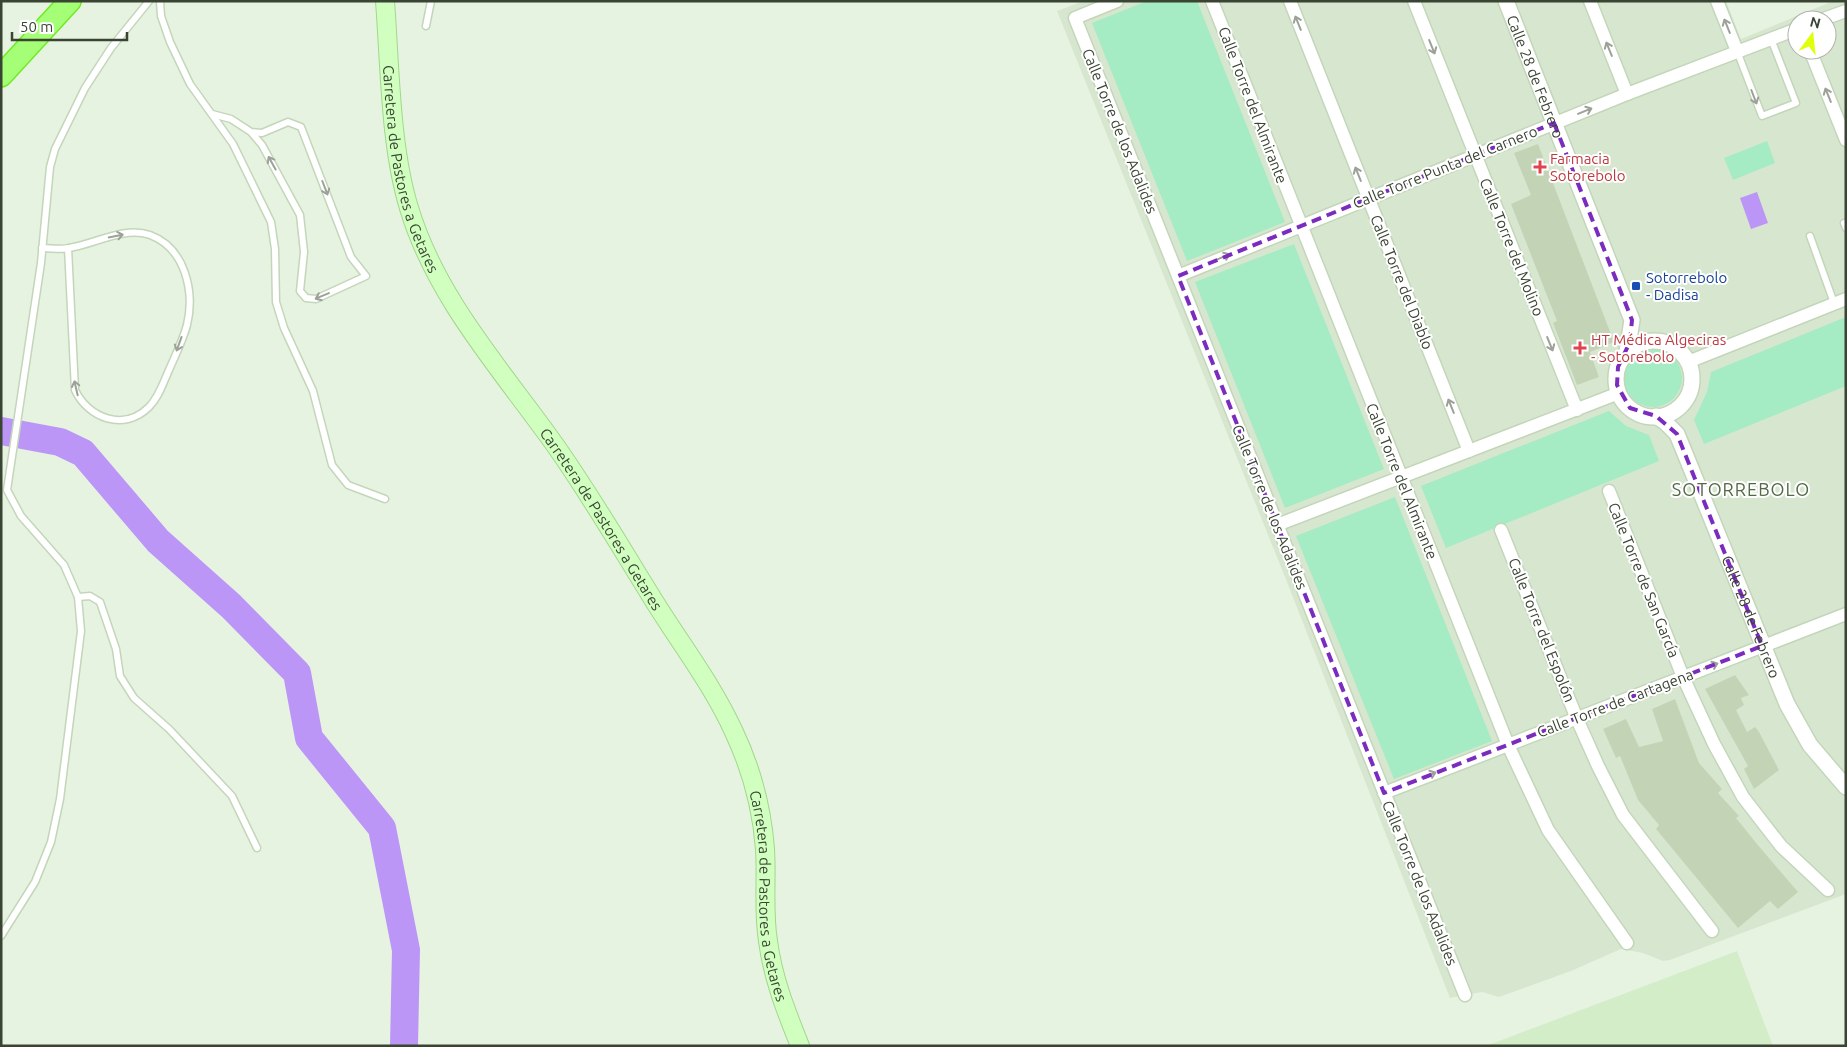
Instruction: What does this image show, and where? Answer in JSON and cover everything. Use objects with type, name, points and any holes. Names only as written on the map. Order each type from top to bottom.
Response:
[{"type":"highway","points":[[1,58],[54,1]]},
{"type":"highway","points":[[1,76],[70,1]]},
{"type":"main road","name":"Carretera de Pastores a Getares","points":[[385,1],[400,167],[409,208],[432,263],[465,322],[553,442],[606,520],[720,701],[736,736],[756,792],[762,818],[767,937],[771,965],[777,990],[800,1046]]},
{"type":"street","name":"Calle Torre de los Adalides","points":[[1117,1],[1075,18],[1465,995]]},
{"type":"street","name":"Calle Torre del Almirante","points":[[1212,1],[1400,478],[1508,744],[1548,830],[1627,943]]},
{"type":"street","name":"Calle Torre del Diablo","points":[[1290,1],[1469,451]]},
{"type":"street","name":"Calle Torre del Molino","points":[[1414,1],[1577,410]]},
{"type":"street","name":"Calle 28 de Febrero","points":[[1506,1],[1632,320],[1642,330],[1660,342]]},
{"type":"street","points":[[1590,1],[1627,94]]},
{"type":"street","points":[[1717,1],[1737,51]]},
{"type":"street","name":"Calle Torre Punta del Carnero","points":[[1178,276],[1554,123],[1787,33]]},
{"type":"street","points":[[1814,60],[1846,140]]},
{"type":"street","points":[[1688,362],[1840,301]]},
{"type":"street","name":"Calle 28 de Febrero","points":[[1628,352],[1632,320]]},
{"type":"street","points":[[1676,434],[1679,426],[1677,416],[1692,385],[1688,362],[1677,348],[1660,342],[1643,343],[1628,352],[1622,359],[1616,376],[1619,394],[1630,408],[1638,413],[1656,416],[1673,411],[1681,406]]},
{"type":"street","points":[[1277,525],[1619,394]]},
{"type":"street","name":"Calle 28 de Febrero","points":[[1656,416],[1665,422],[1676,434],[1787,704],[1810,745],[1846,788]]},
{"type":"street","name":"Calle Torre de San García","points":[[1609,491],[1683,677],[1714,744],[1742,797],[1781,846],[1828,890]]},
{"type":"street","name":"Calle Torre del Espolón","points":[[1501,530],[1577,718],[1623,815],[1712,931]]},
{"type":"street","name":"Calle Torre de Cartagena","points":[[1384,793],[1846,614]]},
{"type":"lane","points":[[1,936],[35,882],[51,842],[60,799],[81,631],[78,597],[64,565],[21,516],[7,490],[13,447],[19,422],[42,248],[50,167],[55,149],[100,64],[149,1]]},
{"type":"lane","points":[[160,1],[161,16],[170,42],[190,84],[233,144],[271,222],[275,249],[276,302],[284,328],[313,391],[332,465],[348,485],[384,499]]},
{"type":"lane","points":[[426,26],[430,1]]},
{"type":"lane","points":[[1737,51],[1762,116],[1796,103],[1770,39]]},
{"type":"lane","points":[[212,114],[231,119],[251,132],[262,145],[300,215],[304,252],[300,290],[303,296],[309,299],[316,298],[366,276],[351,257],[301,127],[288,122],[262,133],[251,132]]},
{"type":"lane","points":[[42,248],[68,248],[95,240],[132,233],[148,234],[162,240],[174,250],[182,262],[188,299],[187,323],[158,395],[148,408],[124,420],[111,420],[88,410],[80,401],[75,390],[68,248]]},
{"type":"lane","points":[[1810,236],[1840,301]]},
{"type":"lane","points":[[78,597],[90,596],[100,602],[109,623],[120,676],[134,698],[169,729],[232,796],[257,848]]},
{"type":"highlighted area","points":[[1554,123],[1632,320],[1630,342],[1618,367],[1617,385],[1630,408],[1656,416],[1677,434],[1762,646],[1384,793],[1178,276]]},
{"type":"shaded area","points":[[1083,1],[1726,1],[1741,39],[1787,20],[1787,60],[1837,60],[1837,10],[1811,10],[1833,1],[1846,1],[1846,894],[1670,960],[1663,961],[1643,953],[1621,949],[1571,971],[1499,997],[1482,992],[1450,998],[1285,577],[1057,11]]},
{"type":"shaded area","points":[[1147,1],[1197,1],[1285,222],[1187,261],[1092,23]]},
{"type":"shaded area","points":[[1767,141],[1775,163],[1733,180],[1724,158]]},
{"type":"shaded area","points":[[1757,192],[1768,223],[1751,229],[1740,198]]},
{"type":"shaded area","points":[[1294,244],[1384,469],[1285,508],[1195,282]]},
{"type":"shaded area","points":[[1846,317],[1846,386],[1704,444],[1694,420],[1707,392],[1711,372]]},
{"type":"shaded area","points":[[1653,349],[1664,351],[1677,362],[1682,378],[1680,389],[1669,402],[1653,407],[1642,405],[1629,394],[1624,378],[1626,367],[1637,354]]},
{"type":"shaded area","points":[[1609,411],[1626,426],[1649,435],[1659,461],[1446,548],[1421,486]]},
{"type":"shaded area","points":[[1395,497],[1492,741],[1394,779],[1296,536]]},
{"type":"shaded area","points":[[1737,951],[1773,1046],[1486,1046]]},
{"type":"building","points":[[1538,144],[1614,342],[1590,352],[1599,377],[1577,385],[1553,323],[1557,321],[1511,204],[1531,195],[1514,153]]},
{"type":"building","points":[[1735,675],[1749,695],[1741,698],[1744,705],[1736,710],[1747,732],[1755,727],[1759,732],[1779,770],[1754,789],[1744,769],[1748,766],[1705,689]]},
{"type":"building","points":[[1675,699],[1699,763],[1722,789],[1718,793],[1739,816],[1736,818],[1798,892],[1778,909],[1770,901],[1738,928],[1656,829],[1659,825],[1638,800],[1620,756],[1616,758],[1603,729],[1626,719],[1639,747],[1663,741],[1652,709]]},
{"type":"waterway","points":[[1,431],[60,442],[83,453],[158,541],[231,606],[297,673],[309,738],[382,828],[406,950],[404,1046]]},
{"type":"place","name":"Farmacia Sotorebolo","points":[[1540,167]]},
{"type":"place","name":"Sotorrebolo - Dadisa","points":[[1636,286]]},
{"type":"place","name":"HT Médica Algeciras - Sotorebolo","points":[[1580,348]]},
{"type":"district","name":"SOTORREBOLO","points":[[1741,489]]}]
